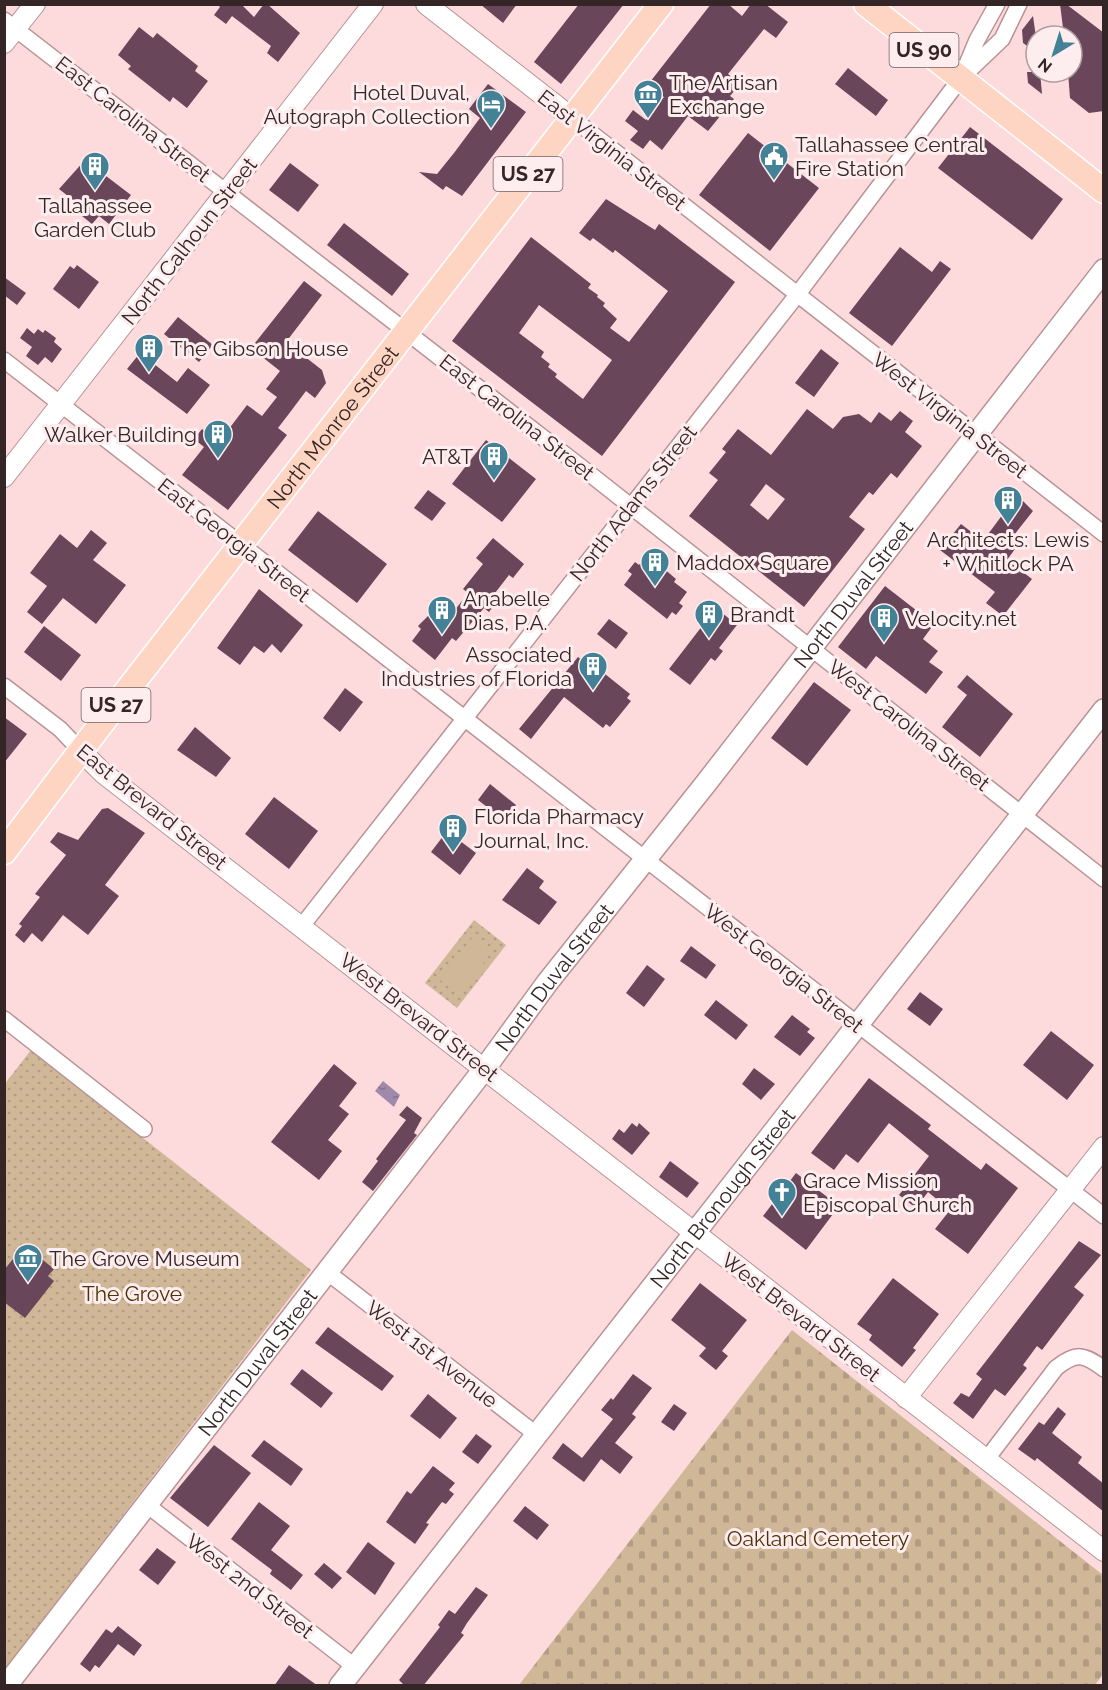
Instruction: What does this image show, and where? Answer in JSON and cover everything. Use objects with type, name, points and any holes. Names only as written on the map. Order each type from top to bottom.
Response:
[{"type":"main road","name":"North Monroe Street","points":[[4,852],[662,4]]},
{"type":"main road","name":"US 90","points":[[866,4],[1104,191]]},
{"type":"main road","name":"North Duval Street","points":[[6,1686],[485,1068],[547,983],[1104,270]]},
{"type":"main road","name":"North Bronough Street","points":[[340,1686],[1104,710]]},
{"type":"street","points":[[8,31],[34,4]]},
{"type":"street","name":"North Calhoun Street","points":[[4,477],[373,4]]},
{"type":"street","name":"East Virginia Street","points":[[426,4],[797,295]]},
{"type":"street","name":"North Adams Street","points":[[961,78],[977,40],[997,4]]},
{"type":"street","name":"North Adams Street","points":[[301,927],[797,295],[961,78],[1002,39],[1019,4]]},
{"type":"street","name":"East Carolina Street","points":[[8,31],[227,192],[630,505]]},
{"type":"street","name":"West Virginia Street","points":[[797,295],[1104,534]]},
{"type":"street","name":"East Georgia Street","points":[[4,360],[465,719]]},
{"type":"street","name":"West Carolina Street","points":[[630,505],[1104,879]]},
{"type":"street","name":"East Brevard Street","points":[[4,686],[60,729],[103,773],[301,927]]},
{"type":"street","name":"West Georgia Street","points":[[465,719],[1104,1216]]},
{"type":"street","name":"West Brevard Street","points":[[301,927],[1104,1551]]},
{"type":"street","points":[[4,1019],[144,1129]]},
{"type":"street","points":[[906,1398],[1104,1147]]},
{"type":"street","name":"West 1st Avenue","points":[[327,1272],[537,1435]]},
{"type":"street","points":[[986,1460],[1056,1368],[1068,1359],[1078,1356],[1086,1358],[1104,1370]]},
{"type":"street","name":"West 2nd Street","points":[[147,1505],[354,1666]]},
{"type":"green space","points":[[474,920],[506,945],[457,1008],[425,983]]},
{"type":"green space","points":[[472,938],[491,953],[459,995],[440,980]]},
{"type":"green space","name":"The Grove","points":[[31,1050],[311,1270],[5,1669],[4,1085]]},
{"type":"green space","name":"Oakland Cemetery","points":[[792,1330],[1103,1575],[1103,1674],[1095,1685],[519,1685]]},
{"type":"water","points":[[383,1081],[400,1095],[394,1107],[375,1091]]},
{"type":"building","points":[[217,4],[241,4],[254,17],[264,4],[267,4],[300,33],[278,62],[267,53],[271,46],[232,16],[226,24],[214,15],[220,7]]},
{"type":"building","points":[[480,4],[517,4],[503,23]]},
{"type":"building","points":[[579,4],[624,4],[561,84],[534,62]]},
{"type":"building","points":[[711,4],[728,4],[742,16],[751,4],[765,4],[788,22],[776,38],[764,29],[728,74],[740,84],[730,96],[734,99],[708,131],[688,116],[662,150],[650,140],[643,149],[630,140],[638,131],[625,121],[633,110],[646,120],[664,97],[658,93],[660,90],[650,82]]},
{"type":"building","points":[[1060,4],[1066,4],[1104,33],[1104,111],[1089,113],[1070,98],[1069,84],[1084,84],[1084,24],[1062,24]]},
{"type":"building","points":[[1033,16],[1034,24],[1027,24]]},
{"type":"building","points":[[139,27],[153,38],[157,33],[198,66],[195,71],[208,81],[187,108],[173,97],[170,102],[128,69],[131,66],[118,55]]},
{"type":"building","points":[[848,68],[888,100],[876,116],[835,84]]},
{"type":"building","name":"Hotel Duval, Autograph Collection","points":[[488,84],[526,112],[462,196],[446,186],[443,190],[419,172],[437,174],[454,153],[480,118],[469,109]]},
{"type":"building","points":[[1029,84],[1041,84],[1042,94]]},
{"type":"building","points":[[970,127],[1063,199],[1032,240],[938,168]]},
{"type":"building","points":[[748,133],[819,188],[770,251],[699,195]]},
{"type":"building","name":"Tallahassee Garden Club","points":[[85,160],[131,195],[109,224],[99,216],[92,224],[82,216],[86,210],[59,189]]},
{"type":"building","points":[[290,163],[319,185],[298,212],[269,190]]},
{"type":"building","points":[[606,199],[655,230],[659,224],[735,282],[602,456],[452,341],[531,237],[591,284],[588,288],[598,295],[597,297],[605,303],[603,306],[617,319],[610,328],[629,342],[668,291],[615,250],[613,253],[593,238],[590,241],[579,233]],"holes":[[[539,305],[612,360],[583,399],[555,377],[557,374],[541,357],[544,352],[519,333]]]},
{"type":"building","points":[[344,223],[409,274],[392,296],[327,245]]},
{"type":"building","points":[[900,247],[932,272],[940,261],[951,269],[892,346],[849,313]]},
{"type":"building","points":[[77,265],[99,282],[79,309],[53,289],[70,266],[74,269]]},
{"type":"building","points":[[4,277],[26,293],[17,305],[4,295]]},
{"type":"building","points":[[304,281],[322,295],[286,342],[322,370],[326,383],[315,398],[306,391],[278,428],[287,435],[228,510],[182,475],[204,447],[194,439],[202,429],[219,442],[247,405],[262,416],[277,397],[266,389],[280,371],[251,348]]},
{"type":"building","points":[[178,317],[213,345],[199,362],[164,334]]},
{"type":"building","points":[[27,328],[34,334],[38,329],[43,333],[45,330],[56,338],[54,342],[62,349],[52,363],[45,357],[38,365],[26,356],[32,347],[20,338]]},
{"type":"building","points":[[821,349],[839,363],[814,397],[795,383]]},
{"type":"building","points":[[140,353],[177,382],[188,368],[210,385],[187,414],[127,369]]},
{"type":"building","points":[[807,409],[833,429],[843,417],[859,414],[871,423],[879,412],[891,421],[900,411],[913,421],[905,432],[922,446],[897,478],[891,473],[873,495],[869,492],[849,517],[865,529],[804,607],[689,516],[718,480],[709,473],[726,452],[722,449],[738,429],[771,455]],"holes":[[[766,484],[785,499],[768,520],[750,505]]]},
{"type":"building","name":"AT&T","points":[[486,440],[536,479],[502,522],[452,484]]},
{"type":"building","points":[[428,490],[446,503],[432,521],[414,508]]},
{"type":"building","points":[[1017,495],[1033,511],[1007,544],[1015,549],[1007,560],[1032,579],[1003,616],[986,603],[995,592],[940,550],[961,524],[983,541]]},
{"type":"building","points":[[318,511],[387,564],[357,603],[288,550]]},
{"type":"building","points":[[91,530],[107,543],[93,560],[126,585],[96,624],[63,598],[42,624],[27,612],[47,586],[30,573],[60,534],[77,548]]},
{"type":"building","points":[[493,538],[524,564],[513,578],[509,575],[495,593],[500,597],[489,612],[484,608],[456,641],[452,638],[435,660],[412,641],[421,629],[418,626],[435,609],[448,619],[468,593],[463,589],[483,564],[476,558]]},
{"type":"building","name":"Maddox Square","points":[[644,558],[652,565],[655,561],[676,579],[674,582],[687,592],[679,603],[683,606],[676,615],[672,612],[667,619],[624,585],[632,574],[628,571],[635,562],[639,565]]},
{"type":"building","name":"Velocity.net","points":[[885,586],[934,624],[923,639],[938,651],[929,662],[943,672],[926,694],[876,656],[866,669],[838,647]]},
{"type":"building","points":[[259,589],[303,625],[281,653],[272,644],[264,653],[254,646],[240,665],[217,648]]},
{"type":"building","name":"Brandt","points":[[716,608],[737,625],[719,648],[723,651],[715,661],[711,658],[690,685],[669,669]]},
{"type":"building","points":[[609,619],[628,633],[616,649],[597,634]]},
{"type":"building","points":[[44,626],[81,655],[61,681],[24,652]]},
{"type":"building","name":"Associated Industries of Florida","points":[[578,657],[588,665],[590,662],[630,694],[627,698],[631,701],[610,727],[606,724],[603,728],[564,697],[531,739],[519,729]]},
{"type":"building","points":[[967,675],[1013,714],[980,757],[942,727],[967,695],[957,687]]},
{"type":"building","points":[[814,682],[851,710],[807,766],[771,738]]},
{"type":"building","points":[[345,688],[363,702],[340,732],[323,718]]},
{"type":"building","points":[[4,717],[27,734],[4,763]]},
{"type":"building","points":[[195,727],[231,758],[216,777],[177,750]]},
{"type":"building","points":[[490,784],[516,805],[504,820],[478,800]]},
{"type":"building","points":[[274,797],[318,831],[289,869],[245,834]]},
{"type":"building","points":[[108,808],[145,833],[105,885],[119,896],[88,935],[63,915],[42,942],[32,933],[24,943],[15,935],[22,926],[19,924],[40,897],[35,894],[66,855],[50,842],[58,832],[78,840],[102,809]]},
{"type":"building","name":"Florida Pharmacy Journal, Inc.","points":[[447,831],[476,853],[460,875],[431,852]]},
{"type":"building","points":[[527,868],[544,881],[539,888],[557,902],[539,925],[502,900]]},
{"type":"building","points":[[691,946],[716,965],[706,979],[680,961]]},
{"type":"building","points":[[647,965],[665,979],[644,1007],[626,993]]},
{"type":"building","points":[[920,992],[943,1009],[930,1026],[907,1009]]},
{"type":"building","points":[[716,1000],[748,1025],[736,1040],[704,1015]]},
{"type":"building","points":[[792,1015],[810,1029],[807,1032],[815,1038],[800,1056],[774,1037]]},
{"type":"building","points":[[1051,1031],[1094,1065],[1067,1100],[1023,1065]]},
{"type":"building","points":[[334,1064],[357,1083],[339,1106],[349,1114],[328,1140],[342,1151],[319,1180],[271,1142]]},
{"type":"building","points":[[754,1068],[775,1084],[761,1100],[742,1084]]},
{"type":"building","points":[[869,1078],[931,1125],[928,1129],[981,1170],[986,1163],[1018,1188],[968,1254],[935,1229],[950,1210],[928,1192],[916,1208],[899,1195],[929,1156],[889,1123],[858,1163],[846,1154],[834,1170],[811,1153]]},
{"type":"building","points":[[407,1106],[422,1118],[414,1133],[417,1135],[373,1191],[362,1182],[378,1161],[376,1159],[406,1120],[399,1115]]},
{"type":"building","points":[[632,1123],[637,1127],[639,1123],[650,1133],[632,1155],[612,1139],[619,1129],[624,1133]]},
{"type":"building","points":[[670,1161],[699,1183],[687,1198],[659,1177]]},
{"type":"building","points":[[796,1173],[839,1206],[806,1250],[763,1216]]},
{"type":"building","points":[[1079,1241],[1101,1255],[1074,1287],[1084,1295],[1042,1350],[1037,1346],[1023,1365],[1027,1368],[1005,1396],[995,1389],[973,1419],[953,1403],[961,1393],[969,1397],[982,1379],[976,1374]]},
{"type":"building","name":"The Grove Museum","points":[[32,1251],[54,1269],[48,1276],[54,1281],[25,1318],[4,1302],[4,1270],[13,1259],[16,1262],[22,1254],[27,1257]]},
{"type":"building","points":[[893,1278],[939,1314],[913,1348],[916,1350],[902,1367],[869,1340],[872,1335],[857,1324]]},
{"type":"building","points":[[700,1283],[747,1320],[722,1351],[728,1356],[716,1370],[699,1356],[706,1348],[671,1320]]},
{"type":"building","points":[[328,1327],[394,1376],[382,1391],[315,1343]]},
{"type":"building","points":[[302,1369],[333,1393],[321,1408],[290,1384]]},
{"type":"building","points":[[633,1374],[652,1388],[632,1414],[636,1417],[615,1443],[633,1457],[620,1474],[601,1459],[584,1482],[552,1458],[563,1443],[582,1458],[613,1419],[601,1410],[611,1398],[613,1400]]},
{"type":"building","points":[[428,1394],[457,1418],[440,1439],[410,1416]]},
{"type":"building","points":[[674,1404],[687,1413],[674,1431],[661,1422]]},
{"type":"building","points":[[1058,1407],[1066,1414],[1052,1433],[1082,1457],[1078,1463],[1104,1484],[1104,1512],[1037,1458],[1035,1461],[1018,1449],[1039,1422],[1044,1425]]},
{"type":"building","points":[[476,1434],[492,1446],[478,1464],[462,1452]]},
{"type":"building","points":[[264,1440],[303,1469],[291,1486],[251,1456]]},
{"type":"building","points":[[214,1445],[251,1473],[208,1527],[170,1498]]},
{"type":"building","points":[[433,1466],[455,1483],[449,1490],[454,1494],[446,1504],[442,1502],[426,1523],[429,1524],[415,1544],[386,1522],[407,1491],[411,1494]]},
{"type":"building","points":[[259,1502],[290,1526],[271,1550],[303,1575],[291,1590],[270,1574],[272,1570],[231,1539]]},
{"type":"building","points":[[525,1506],[549,1525],[537,1540],[513,1521]]},
{"type":"building","points":[[368,1542],[395,1563],[375,1595],[346,1572]]},
{"type":"building","points":[[157,1548],[176,1562],[158,1585],[139,1570]]},
{"type":"building","points":[[324,1563],[342,1578],[332,1589],[314,1574]]},
{"type":"building","points":[[476,1587],[488,1595],[461,1633],[464,1635],[423,1686],[405,1686],[399,1680],[440,1627],[438,1625],[449,1610],[455,1614]]},
{"type":"building","points":[[118,1626],[142,1645],[134,1656],[118,1644],[99,1668],[95,1665],[90,1672],[80,1664],[106,1629],[112,1633]]},
{"type":"building","points":[[289,1665],[318,1686],[274,1686]]},
{"type":"place","name":"The Artisan Exchange","points":[[648,120]]},
{"type":"place","name":"Hotel Duval, Autograph Collection","points":[[491,130]]},
{"type":"place","name":"Tallahassee Central Fire Station","points":[[774,182]]},
{"type":"place","name":"Tallahassee Garden Club","points":[[95,192]]},
{"type":"place","name":"The Gibson House","points":[[149,374]]},
{"type":"place","name":"Walker Building","points":[[218,460]]},
{"type":"place","name":"AT&T","points":[[494,482]]},
{"type":"place","name":"Architects: Lewis + Whitlock PA","points":[[1008,526]]},
{"type":"place","name":"Maddox Square","points":[[655,588]]},
{"type":"place","name":"Anabelle Dias, P.A.","points":[[442,636]]},
{"type":"place","name":"Brandt","points":[[709,640]]},
{"type":"place","name":"Velocity.net","points":[[884,644]]},
{"type":"place","name":"Associated Industries of Florida","points":[[593,692]]},
{"type":"place","name":"Florida Pharmacy Journal, Inc.","points":[[453,854]]},
{"type":"place","name":"Grace Mission Episcopal Church","points":[[782,1218]]},
{"type":"place","name":"The Grove Museum","points":[[28,1284]]}]
